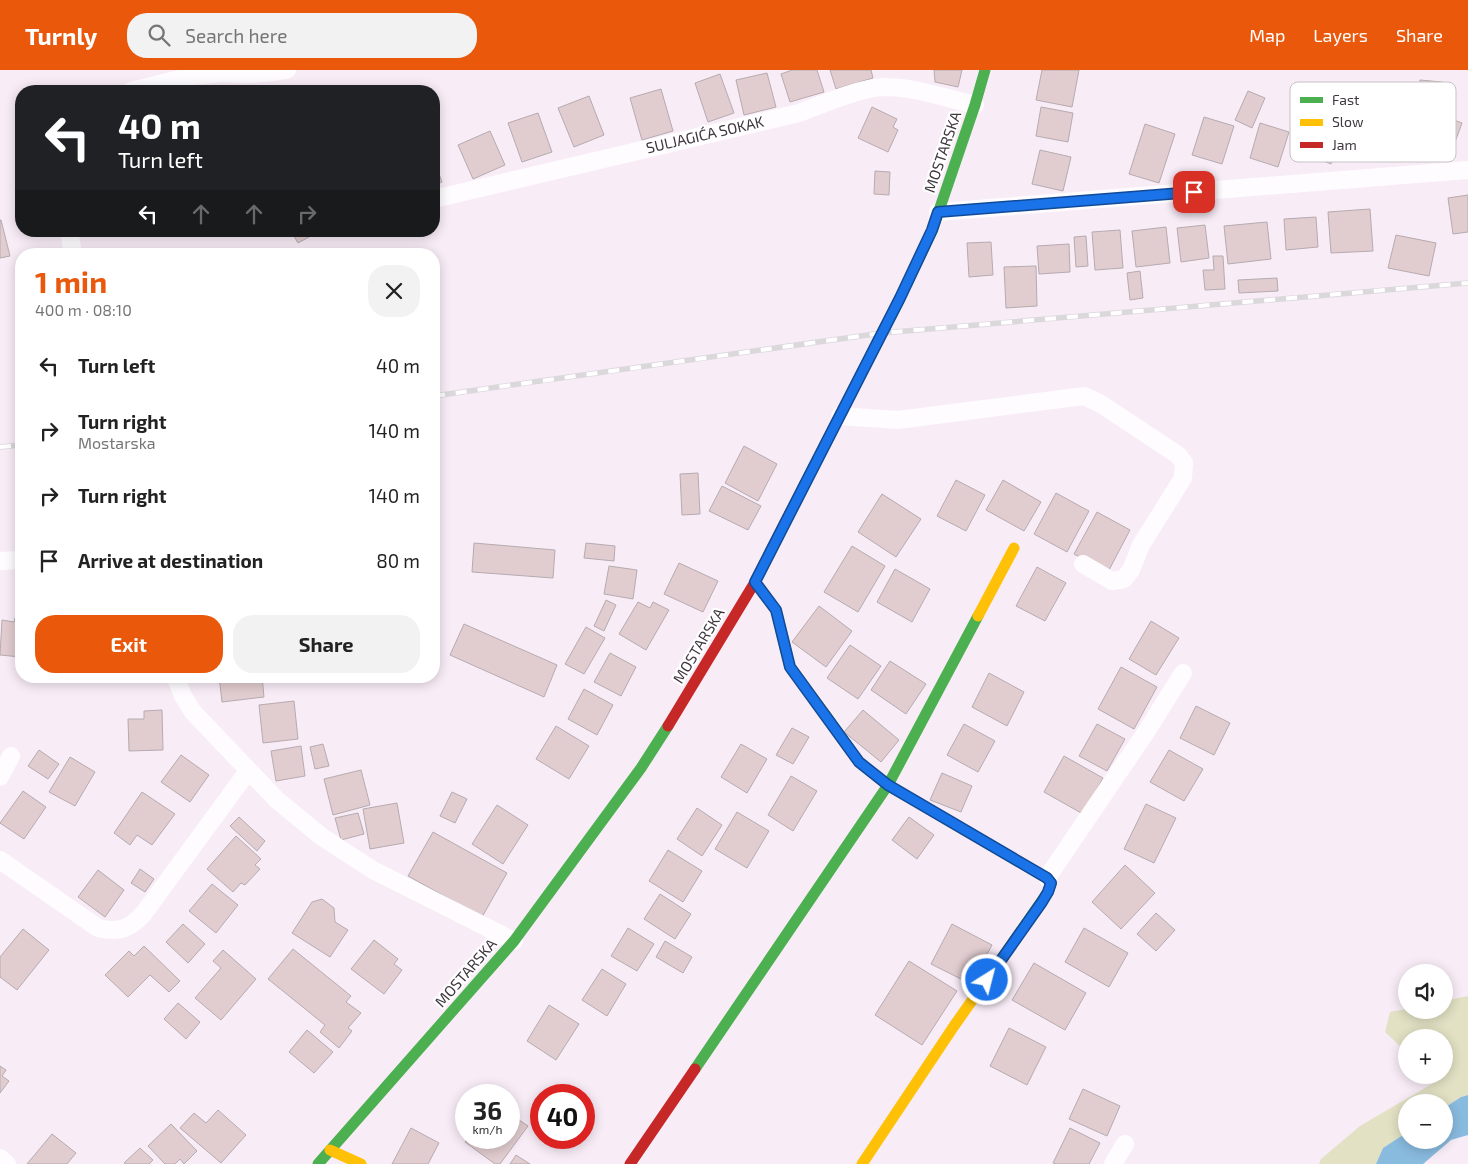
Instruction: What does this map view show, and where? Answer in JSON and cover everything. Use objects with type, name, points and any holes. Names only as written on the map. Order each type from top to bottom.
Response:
[{"type":"street","points":[[155,85],[224,71],[262,74],[287,70]]},
{"type":"street","name":"MOSTARSKA","points":[[318,1164],[514,941],[642,768],[690,691],[755,582],[904,289],[932,230],[975,105],[985,70]]},
{"type":"street","name":"SULJAGIĆA SOKAK","points":[[440,197],[799,113],[844,96],[883,87],[924,92],[975,105]]},
{"type":"street","points":[[938,212],[1468,170]]},
{"type":"street","points":[[840,416],[898,420],[1084,396],[1102,404],[1178,455],[1184,463],[1183,478],[1141,545],[1131,570],[1124,580],[1112,582],[1083,564]]},
{"type":"street","points":[[630,1164],[888,785],[1014,548]]},
{"type":"street","points":[[0,561],[15,560]]},
{"type":"street","points":[[755,582],[776,610],[790,667],[859,762],[888,785],[1047,878],[1051,883],[1042,902],[954,1026],[862,1164]]},
{"type":"street","points":[[1047,878],[1148,729],[1183,673]]},
{"type":"street","points":[[178,683],[193,712],[277,800],[322,838],[373,870],[514,941]]},
{"type":"street","points":[[0,777],[11,756]]},
{"type":"street","points":[[0,860],[98,928],[112,931],[124,929],[136,922],[144,913],[248,771]]},
{"type":"street","points":[[1113,1164],[1126,1144]]},
{"type":"street","points":[[330,1150],[361,1164]]},
{"type":"street","points":[[0,1158],[6,1164]]},
{"type":"green space","points":[[1468,996],[1468,1095],[1453,1102],[1453,1094],[1415,1094],[1432,1084],[1453,1084],[1453,1029],[1398,1029],[1398,1044],[1385,1032],[1390,1012],[1398,1010],[1398,1019],[1453,1019],[1453,999]]},
{"type":"green space","points":[[1398,1104],[1398,1138],[1383,1148],[1376,1164],[1319,1164],[1321,1159],[1360,1126]]},
{"type":"water","points":[[1468,1095],[1468,1135],[1453,1139],[1453,1102]]},
{"type":"water","points":[[1398,1138],[1398,1149],[1440,1149],[1423,1164],[1376,1164],[1383,1148]]},
{"type":"building","points":[[792,70],[817,70],[824,92],[790,102],[781,74]]},
{"type":"building","points":[[830,70],[871,70],[873,78],[836,89]]},
{"type":"building","points":[[934,70],[962,70],[958,87],[935,82]]},
{"type":"building","points":[[1042,70],[1079,70],[1072,107],[1036,100]]},
{"type":"building","points":[[767,73],[776,107],[744,115],[736,80]]},
{"type":"building","points":[[720,74],[734,113],[708,122],[695,83]]},
{"type":"building","points":[[1420,80],[1442,82],[1420,82]]},
{"type":"building","points":[[661,89],[673,131],[642,140],[630,98]]},
{"type":"building","points":[[1248,91],[1265,98],[1252,128],[1235,120]]},
{"type":"building","points":[[589,96],[604,135],[574,147],[558,108]]},
{"type":"building","points":[[872,107],[897,119],[893,127],[898,130],[888,152],[858,138]]},
{"type":"building","points":[[1041,107],[1073,113],[1068,142],[1036,136]]},
{"type":"building","points":[[538,113],[552,152],[522,162],[508,123]]},
{"type":"building","points":[[1204,117],[1234,126],[1222,164],[1192,155]]},
{"type":"building","points":[[1456,121],[1462,123],[1456,140]]},
{"type":"building","points":[[1260,123],[1289,132],[1278,167],[1250,158]]},
{"type":"building","points":[[1145,124],[1175,134],[1159,183],[1129,174]]},
{"type":"building","points":[[490,131],[505,165],[473,179],[458,145]]},
{"type":"building","points":[[1040,150],[1071,157],[1063,191],[1032,184]]},
{"type":"building","points":[[875,171],[890,172],[889,195],[874,194]]},
{"type":"building","points":[[1468,195],[1468,232],[1453,234],[1448,198]]},
{"type":"building","points":[[1370,209],[1373,251],[1331,253],[1328,212]]},
{"type":"building","points":[[1316,217],[1318,247],[1286,250],[1284,219]]},
{"type":"building","points":[[0,220],[10,256],[0,258]]},
{"type":"building","points":[[1267,222],[1271,259],[1228,264],[1224,226]]},
{"type":"building","points":[[1205,225],[1209,258],[1181,262],[1177,228]]},
{"type":"building","points":[[1166,227],[1170,263],[1136,267],[1132,231]]},
{"type":"building","points":[[1120,230],[1123,268],[1095,270],[1092,232]]},
{"type":"building","points":[[1396,235],[1436,243],[1429,276],[1388,268]]},
{"type":"building","points":[[1086,236],[1088,266],[1076,267],[1074,237]]},
{"type":"building","points":[[294,237],[309,237],[298,243]]},
{"type":"building","points":[[991,242],[993,275],[969,277],[967,243]]},
{"type":"building","points":[[1069,244],[1070,272],[1039,274],[1037,246]]},
{"type":"building","points":[[1213,256],[1223,256],[1225,289],[1205,290],[1203,270],[1214,270]]},
{"type":"building","points":[[1036,266],[1037,306],[1006,308],[1004,267]]},
{"type":"building","points":[[1140,271],[1143,298],[1130,300],[1127,273]]},
{"type":"building","points":[[1277,278],[1278,291],[1239,293],[1238,280]]},
{"type":"building","points":[[744,446],[777,464],[758,501],[725,483]]},
{"type":"building","points":[[698,473],[700,514],[682,515],[680,474]]},
{"type":"building","points":[[956,480],[985,495],[966,531],[937,516]]},
{"type":"building","points":[[1003,480],[1041,502],[1024,531],[986,510]]},
{"type":"building","points":[[722,486],[761,506],[748,530],[709,511]]},
{"type":"building","points":[[1056,493],[1089,511],[1067,552],[1034,534]]},
{"type":"building","points":[[882,494],[921,519],[896,557],[858,532]]},
{"type":"building","points":[[1097,512],[1130,530],[1108,572],[1074,554]]},
{"type":"building","points":[[474,543],[555,550],[553,578],[472,572]]},
{"type":"building","points":[[586,543],[615,546],[614,561],[584,558]]},
{"type":"building","points":[[852,546],[885,566],[858,612],[824,592]]},
{"type":"building","points":[[679,563],[718,581],[703,612],[664,594]]},
{"type":"building","points":[[609,566],[637,570],[633,599],[604,594]]},
{"type":"building","points":[[1037,567],[1066,583],[1045,621],[1016,606]]},
{"type":"building","points":[[895,569],[930,589],[912,622],[877,602]]},
{"type":"building","points":[[606,600],[616,605],[604,631],[594,626]]},
{"type":"building","points":[[638,602],[650,608],[653,602],[669,610],[646,650],[619,634]]},
{"type":"building","points":[[819,606],[852,631],[826,667],[792,642]]},
{"type":"building","points":[[15,618],[15,656],[0,655],[2,620],[14,622]]},
{"type":"building","points":[[1151,621],[1179,638],[1156,675],[1129,659]]},
{"type":"building","points":[[464,624],[557,665],[544,697],[450,655]]},
{"type":"building","points":[[586,627],[605,638],[584,674],[565,664]]},
{"type":"building","points":[[850,645],[881,666],[858,699],[827,678]]},
{"type":"building","points":[[610,653],[636,667],[621,696],[594,682]]},
{"type":"building","points":[[890,661],[926,684],[906,714],[871,690]]},
{"type":"building","points":[[1121,667],[1157,687],[1134,729],[1098,709]]},
{"type":"building","points":[[989,673],[1024,692],[1007,726],[972,707]]},
{"type":"building","points":[[220,683],[263,683],[264,697],[222,702]]},
{"type":"building","points":[[584,689],[613,705],[597,735],[568,719]]},
{"type":"building","points":[[294,701],[298,739],[263,743],[259,705]]},
{"type":"building","points":[[1196,706],[1230,723],[1214,755],[1180,738]]},
{"type":"building","points":[[162,710],[163,750],[129,751],[128,719],[144,719],[144,711]]},
{"type":"building","points":[[863,710],[899,740],[881,762],[844,732]]},
{"type":"building","points":[[964,724],[995,741],[978,772],[947,755]]},
{"type":"building","points":[[1097,724],[1125,739],[1107,771],[1079,756]]},
{"type":"building","points":[[556,726],[589,746],[569,779],[536,759]]},
{"type":"building","points":[[792,728],[809,737],[793,764],[776,755]]},
{"type":"building","points":[[323,744],[329,766],[315,769],[310,747]]},
{"type":"building","points":[[741,744],[767,759],[747,793],[721,777]]},
{"type":"building","points":[[301,746],[305,776],[276,781],[271,751]]},
{"type":"building","points":[[39,750],[59,764],[48,779],[28,766]]},
{"type":"building","points":[[1169,750],[1203,769],[1184,801],[1150,782]]},
{"type":"building","points":[[181,755],[209,775],[190,802],[161,782]]},
{"type":"building","points":[[1064,756],[1103,778],[1083,814],[1044,792]]},
{"type":"building","points":[[70,757],[95,772],[75,806],[49,792]]},
{"type":"building","points":[[361,770],[370,805],[333,815],[324,779]]},
{"type":"building","points":[[942,773],[972,786],[961,812],[930,800]]},
{"type":"building","points":[[791,776],[817,791],[793,831],[768,815]]},
{"type":"building","points":[[23,791],[46,807],[24,839],[0,823]]},
{"type":"building","points":[[142,792],[175,814],[152,845],[137,835],[130,845],[114,833]]},
{"type":"building","points":[[452,792],[467,799],[455,823],[440,816]]},
{"type":"building","points":[[397,803],[404,843],[370,849],[363,809]]},
{"type":"building","points":[[1146,804],[1176,818],[1154,863],[1124,849]]},
{"type":"building","points":[[497,805],[528,825],[503,864],[472,844]]},
{"type":"building","points":[[697,808],[722,825],[702,856],[677,839]]},
{"type":"building","points":[[737,812],[769,831],[747,868],[715,849]]},
{"type":"building","points":[[358,813],[364,834],[341,840],[335,818]]},
{"type":"building","points":[[239,817],[265,841],[257,851],[230,826]]},
{"type":"building","points":[[909,817],[934,835],[917,859],[892,840]]},
{"type":"building","points":[[433,832],[507,873],[482,917],[408,876]]},
{"type":"building","points":[[236,836],[261,859],[255,865],[260,869],[245,885],[241,883],[233,892],[207,869]]},
{"type":"building","points":[[668,850],[702,871],[683,902],[649,881]]},
{"type":"building","points":[[1125,865],[1155,893],[1121,929],[1092,902]]},
{"type":"building","points":[[140,869],[154,879],[145,892],[131,883]]},
{"type":"building","points":[[98,870],[124,890],[105,917],[78,897]]},
{"type":"building","points":[[212,884],[238,905],[216,933],[189,911]]},
{"type":"building","points":[[660,894],[691,914],[675,939],[644,919]]},
{"type":"building","points":[[322,899],[334,908],[335,922],[348,930],[330,957],[292,933],[312,902]]},
{"type":"building","points":[[1156,913],[1175,930],[1156,951],[1137,934]]},
{"type":"building","points":[[183,924],[205,944],[188,963],[166,942]]},
{"type":"building","points":[[952,924],[992,945],[971,984],[931,964]]},
{"type":"building","points":[[628,928],[654,944],[637,971],[611,956]]},
{"type":"building","points":[[1084,928],[1128,953],[1109,987],[1065,962]]},
{"type":"building","points":[[23,929],[49,950],[17,990],[0,977],[0,957]]},
{"type":"building","points":[[374,940],[398,959],[394,964],[402,970],[384,994],[351,969]]},
{"type":"building","points":[[665,941],[692,957],[683,973],[656,957]]},
{"type":"building","points":[[144,946],[180,981],[169,992],[150,975],[128,997],[105,975],[129,951],[134,956]]},
{"type":"building","points":[[293,949],[351,996],[346,1002],[361,1013],[348,1028],[352,1031],[339,1048],[320,1032],[325,1025],[268,979]]},
{"type":"building","points":[[223,950],[256,979],[221,1020],[195,998],[221,968],[213,961]]},
{"type":"building","points":[[909,961],[957,991],[922,1045],[875,1015]]},
{"type":"building","points":[[1034,963],[1086,993],[1065,1030],[1012,1000]]},
{"type":"building","points":[[602,969],[626,984],[607,1016],[582,1000]]},
{"type":"building","points":[[178,1003],[200,1022],[186,1039],[164,1019]]},
{"type":"building","points":[[549,1005],[579,1024],[556,1060],[527,1041]]},
{"type":"building","points":[[1009,1028],[1046,1047],[1027,1085],[990,1066]]},
{"type":"building","points":[[307,1030],[333,1052],[314,1073],[289,1052]]},
{"type":"building","points":[[0,1066],[6,1070],[2,1076],[9,1081],[0,1093]]},
{"type":"building","points":[[1083,1089],[1120,1106],[1107,1136],[1069,1119]]},
{"type":"building","points":[[218,1110],[246,1135],[221,1163],[180,1128],[194,1113],[206,1123]]},
{"type":"building","points":[[520,1121],[528,1126],[520,1137]]},
{"type":"building","points":[[171,1124],[197,1151],[184,1164],[180,1159],[175,1164],[165,1164],[148,1146]]},
{"type":"building","points":[[411,1128],[439,1143],[428,1164],[392,1164]]},
{"type":"building","points":[[1070,1128],[1100,1143],[1089,1164],[1053,1163]]},
{"type":"building","points":[[52,1134],[76,1153],[67,1164],[27,1164]]},
{"type":"building","points":[[140,1148],[153,1160],[149,1164],[124,1163]]},
{"type":"building","points":[[475,1149],[511,1149],[500,1164],[495,1164]]},
{"type":"building","points":[[516,1155],[530,1164],[510,1164]]},
{"type":"railway","points":[[440,395],[882,333],[1468,283]]},
{"type":"railway","points":[[0,447],[15,446]]},
{"type":"traffic: fast","points":[[790,513],[900,298],[932,231],[985,70]]},
{"type":"traffic: fast","points":[[695,1069],[888,785],[978,616]]},
{"type":"traffic: fast","points":[[824,713],[859,762],[888,785],[1047,878],[1051,883],[1048,892],[1014,941]]},
{"type":"traffic: fast","points":[[318,1164],[514,941],[641,768],[668,726]]},
{"type":"traffic: slow","points":[[978,616],[1014,548]]},
{"type":"traffic: slow","points":[[755,582],[776,610],[790,667],[824,713]]},
{"type":"traffic: slow","points":[[862,1164],[954,1026],[1014,941]]},
{"type":"traffic: slow","points":[[330,1150],[361,1164]]},
{"type":"traffic: jam","points":[[668,726],[755,582],[790,513]]},
{"type":"traffic: jam","points":[[630,1164],[695,1069]]},
{"type":"route","points":[[987,980],[1042,902],[1051,883],[1047,878],[888,785],[859,762],[790,667],[776,610],[755,582],[900,298],[932,230],[938,212],[1194,192]]}]
